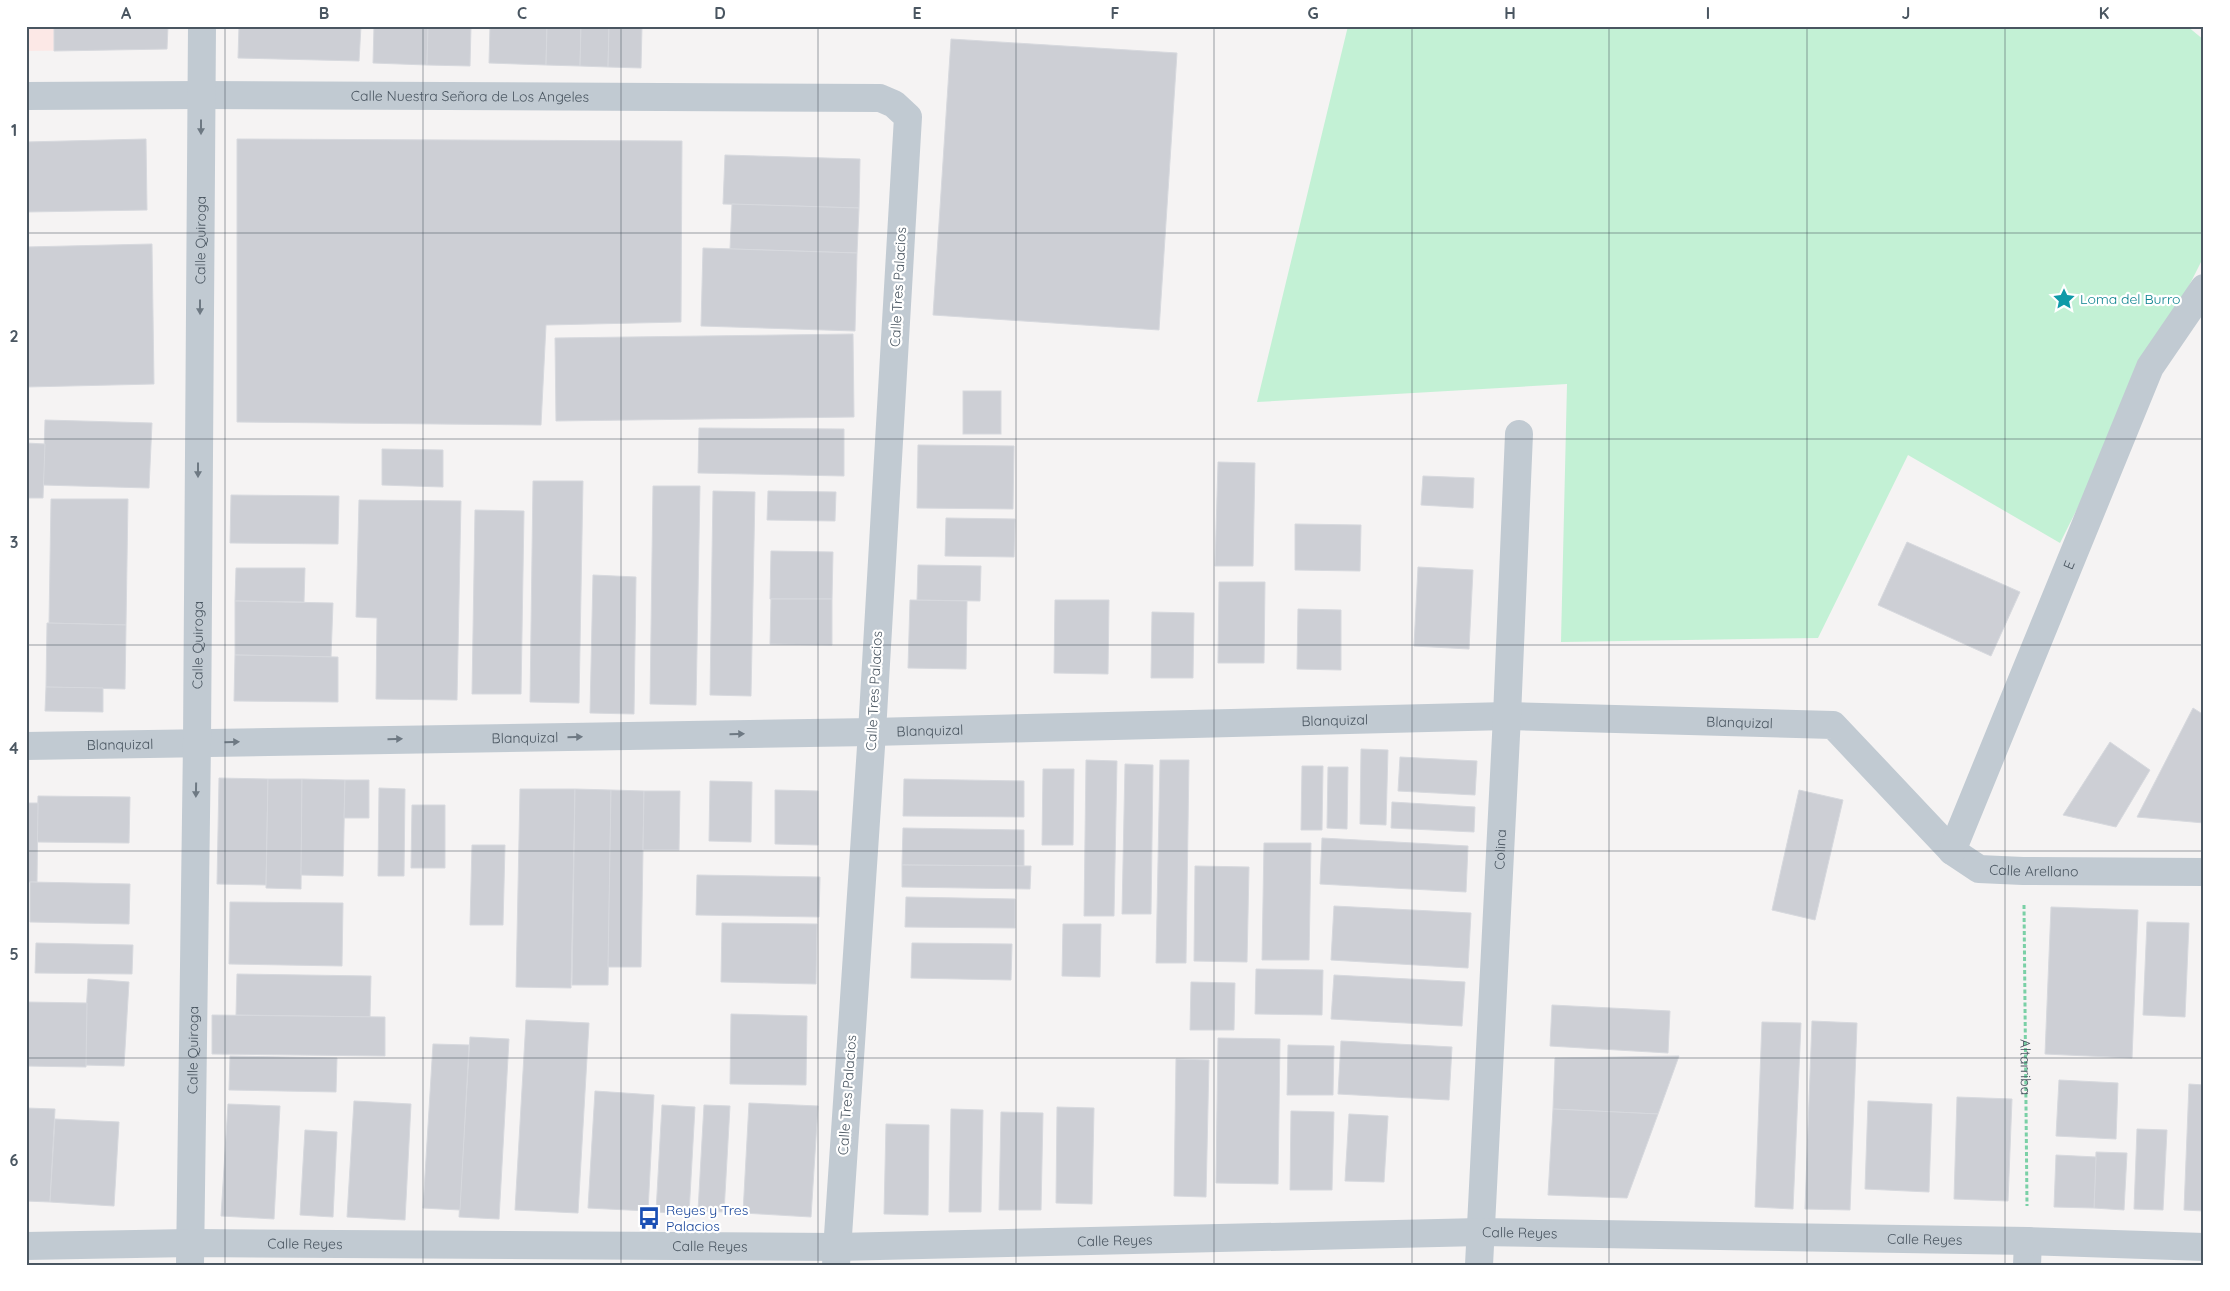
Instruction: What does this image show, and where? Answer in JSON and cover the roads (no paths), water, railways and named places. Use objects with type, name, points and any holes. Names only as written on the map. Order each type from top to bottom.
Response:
[{"type":"street","name":"Calle Quiroga","points":[[190,1254],[197,742],[202,26]]},
{"type":"street","name":"Calle Nuestra Señora de Los Angeles","points":[[26,96],[880,98],[894,104],[908,117]]},
{"type":"street","name":"Calle Tres Palacios","points":[[836,1256],[872,732],[908,117]]},
{"type":"street","name":"E","points":[[1952,851],[2150,367],[2204,288]]},
{"type":"street","name":"Colina","points":[[1478,1265],[1507,716],[1519,434]]},
{"type":"street","name":"Blanquizal","points":[[26,746],[872,732],[1507,716],[1833,725]]},
{"type":"street","name":"Calle Arellano","points":[[1833,725],[1952,851],[1979,869],[2023,872],[2204,872]]},
{"type":"street","name":"Calle Reyes","points":[[26,1246],[190,1254],[836,1256],[1480,1232],[2027,1253],[2204,1247]]},
{"type":"place","name":"Loma del Burro","points":[[2064,299]]},
{"type":"place","name":"Reyes y Tres Palacios","points":[[649,1218]]}]
